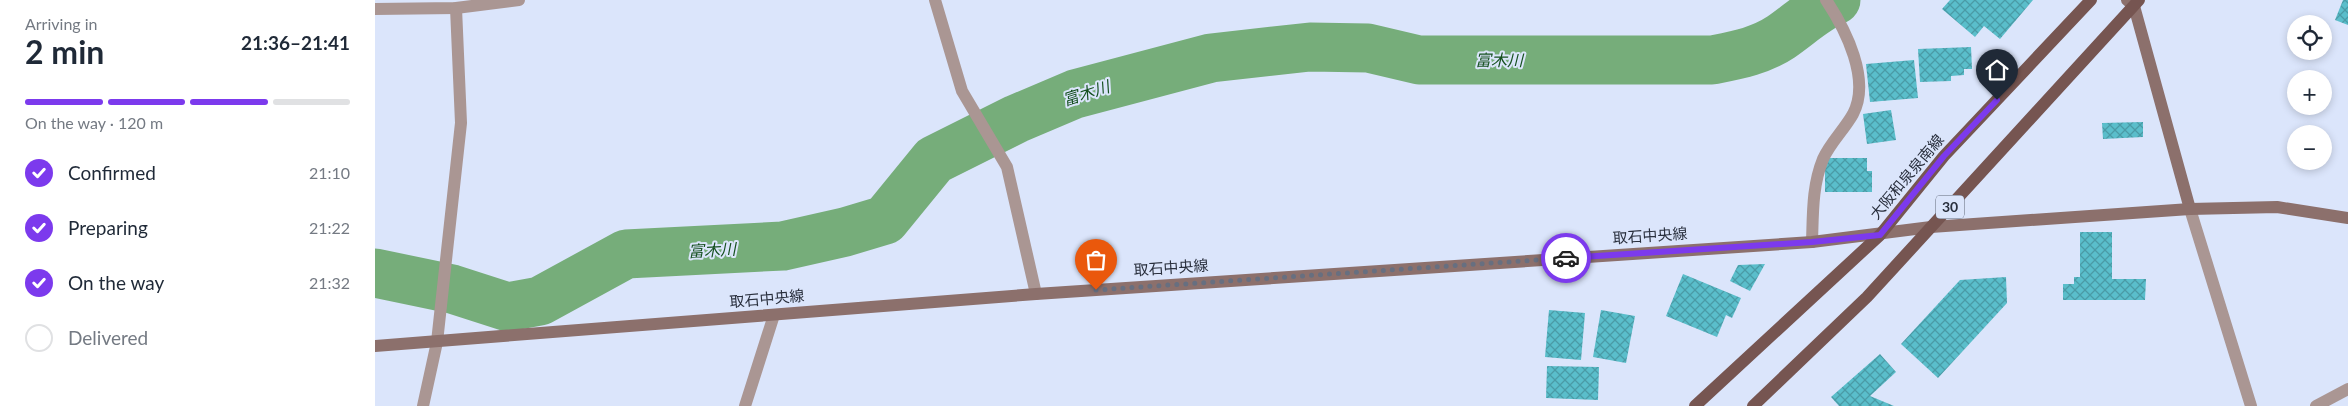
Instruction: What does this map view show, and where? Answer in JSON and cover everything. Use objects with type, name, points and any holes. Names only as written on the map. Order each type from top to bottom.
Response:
[{"type":"main road","name":"大阪和泉泉南線","points":[[1695,406],[1880,235],[1944,156],[2091,0]]},
{"type":"main road","name":"30","points":[[1753,406],[1867,297],[2133,2]]},
{"type":"street","points":[[375,9],[456,8],[519,0]]},
{"type":"street","points":[[935,0],[962,91],[1007,167],[1036,294]]},
{"type":"street","points":[[2133,2],[2190,209],[2251,406]]},
{"type":"street","points":[[1812,242],[1813,193],[1824,158],[1853,113],[1859,91],[1855,60],[1830,5]]},
{"type":"street","points":[[423,406],[437,342],[461,123],[456,8]]},
{"type":"street","name":"取石中央線","points":[[375,346],[1036,294],[1812,242],[1931,228],[2190,209],[2277,207],[2348,218]]},
{"type":"street","points":[[745,406],[774,315]]},
{"type":"street","points":[[2316,406],[2348,389]]},
{"type":"building","points":[[1950,0],[2033,0],[2000,39],[1984,26],[1975,37],[1942,9]]},
{"type":"building","points":[[2343,0],[2348,0],[2348,25],[2335,20]]},
{"type":"building","points":[[1971,47],[1972,69],[1964,69],[1964,75],[1951,76],[1951,81],[1920,82],[1918,49]]},
{"type":"building","points":[[1914,60],[1918,98],[1870,102],[1866,64]]},
{"type":"building","points":[[1891,110],[1896,140],[1867,144],[1863,114]]},
{"type":"building","points":[[2143,122],[2143,137],[2103,139],[2102,123]]},
{"type":"building","points":[[1825,158],[1867,158],[1867,171],[1872,171],[1872,192],[1825,192]]},
{"type":"building","points":[[2080,232],[2112,232],[2112,279],[2146,279],[2145,300],[2063,300],[2063,284],[2074,284],[2074,277],[2080,277]]},
{"type":"building","points":[[1765,264],[1750,291],[1730,281],[1738,265]]},
{"type":"building","points":[[1683,274],[1741,298],[1732,318],[1726,315],[1717,337],[1666,316]]},
{"type":"building","points":[[2006,277],[2007,303],[1938,378],[1901,344],[1960,280]]},
{"type":"building","points":[[1549,310],[1585,313],[1581,360],[1545,357]]},
{"type":"building","points":[[1601,310],[1635,316],[1626,363],[1593,357]]},
{"type":"building","points":[[1880,354],[1896,372],[1870,396],[1894,406],[1839,406],[1831,397]]},
{"type":"building","points":[[1547,366],[1599,367],[1598,400],[1546,398]]},
{"type":"waterway","name":"富木川","points":[[375,273],[452,289],[508,307],[540,301],[626,254],[783,246],[845,232],[885,220],[934,160],[1016,119],[1075,94],[1211,58],[1310,47],[1368,48],[1419,60],[1712,60],[1765,46],[1836,0]]},
{"type":"way so far","points":[[1096,290],[1566,258]]},
{"type":"route","points":[[1566,258],[1812,242],[1880,235],[1944,156],[1997,100]]}]
